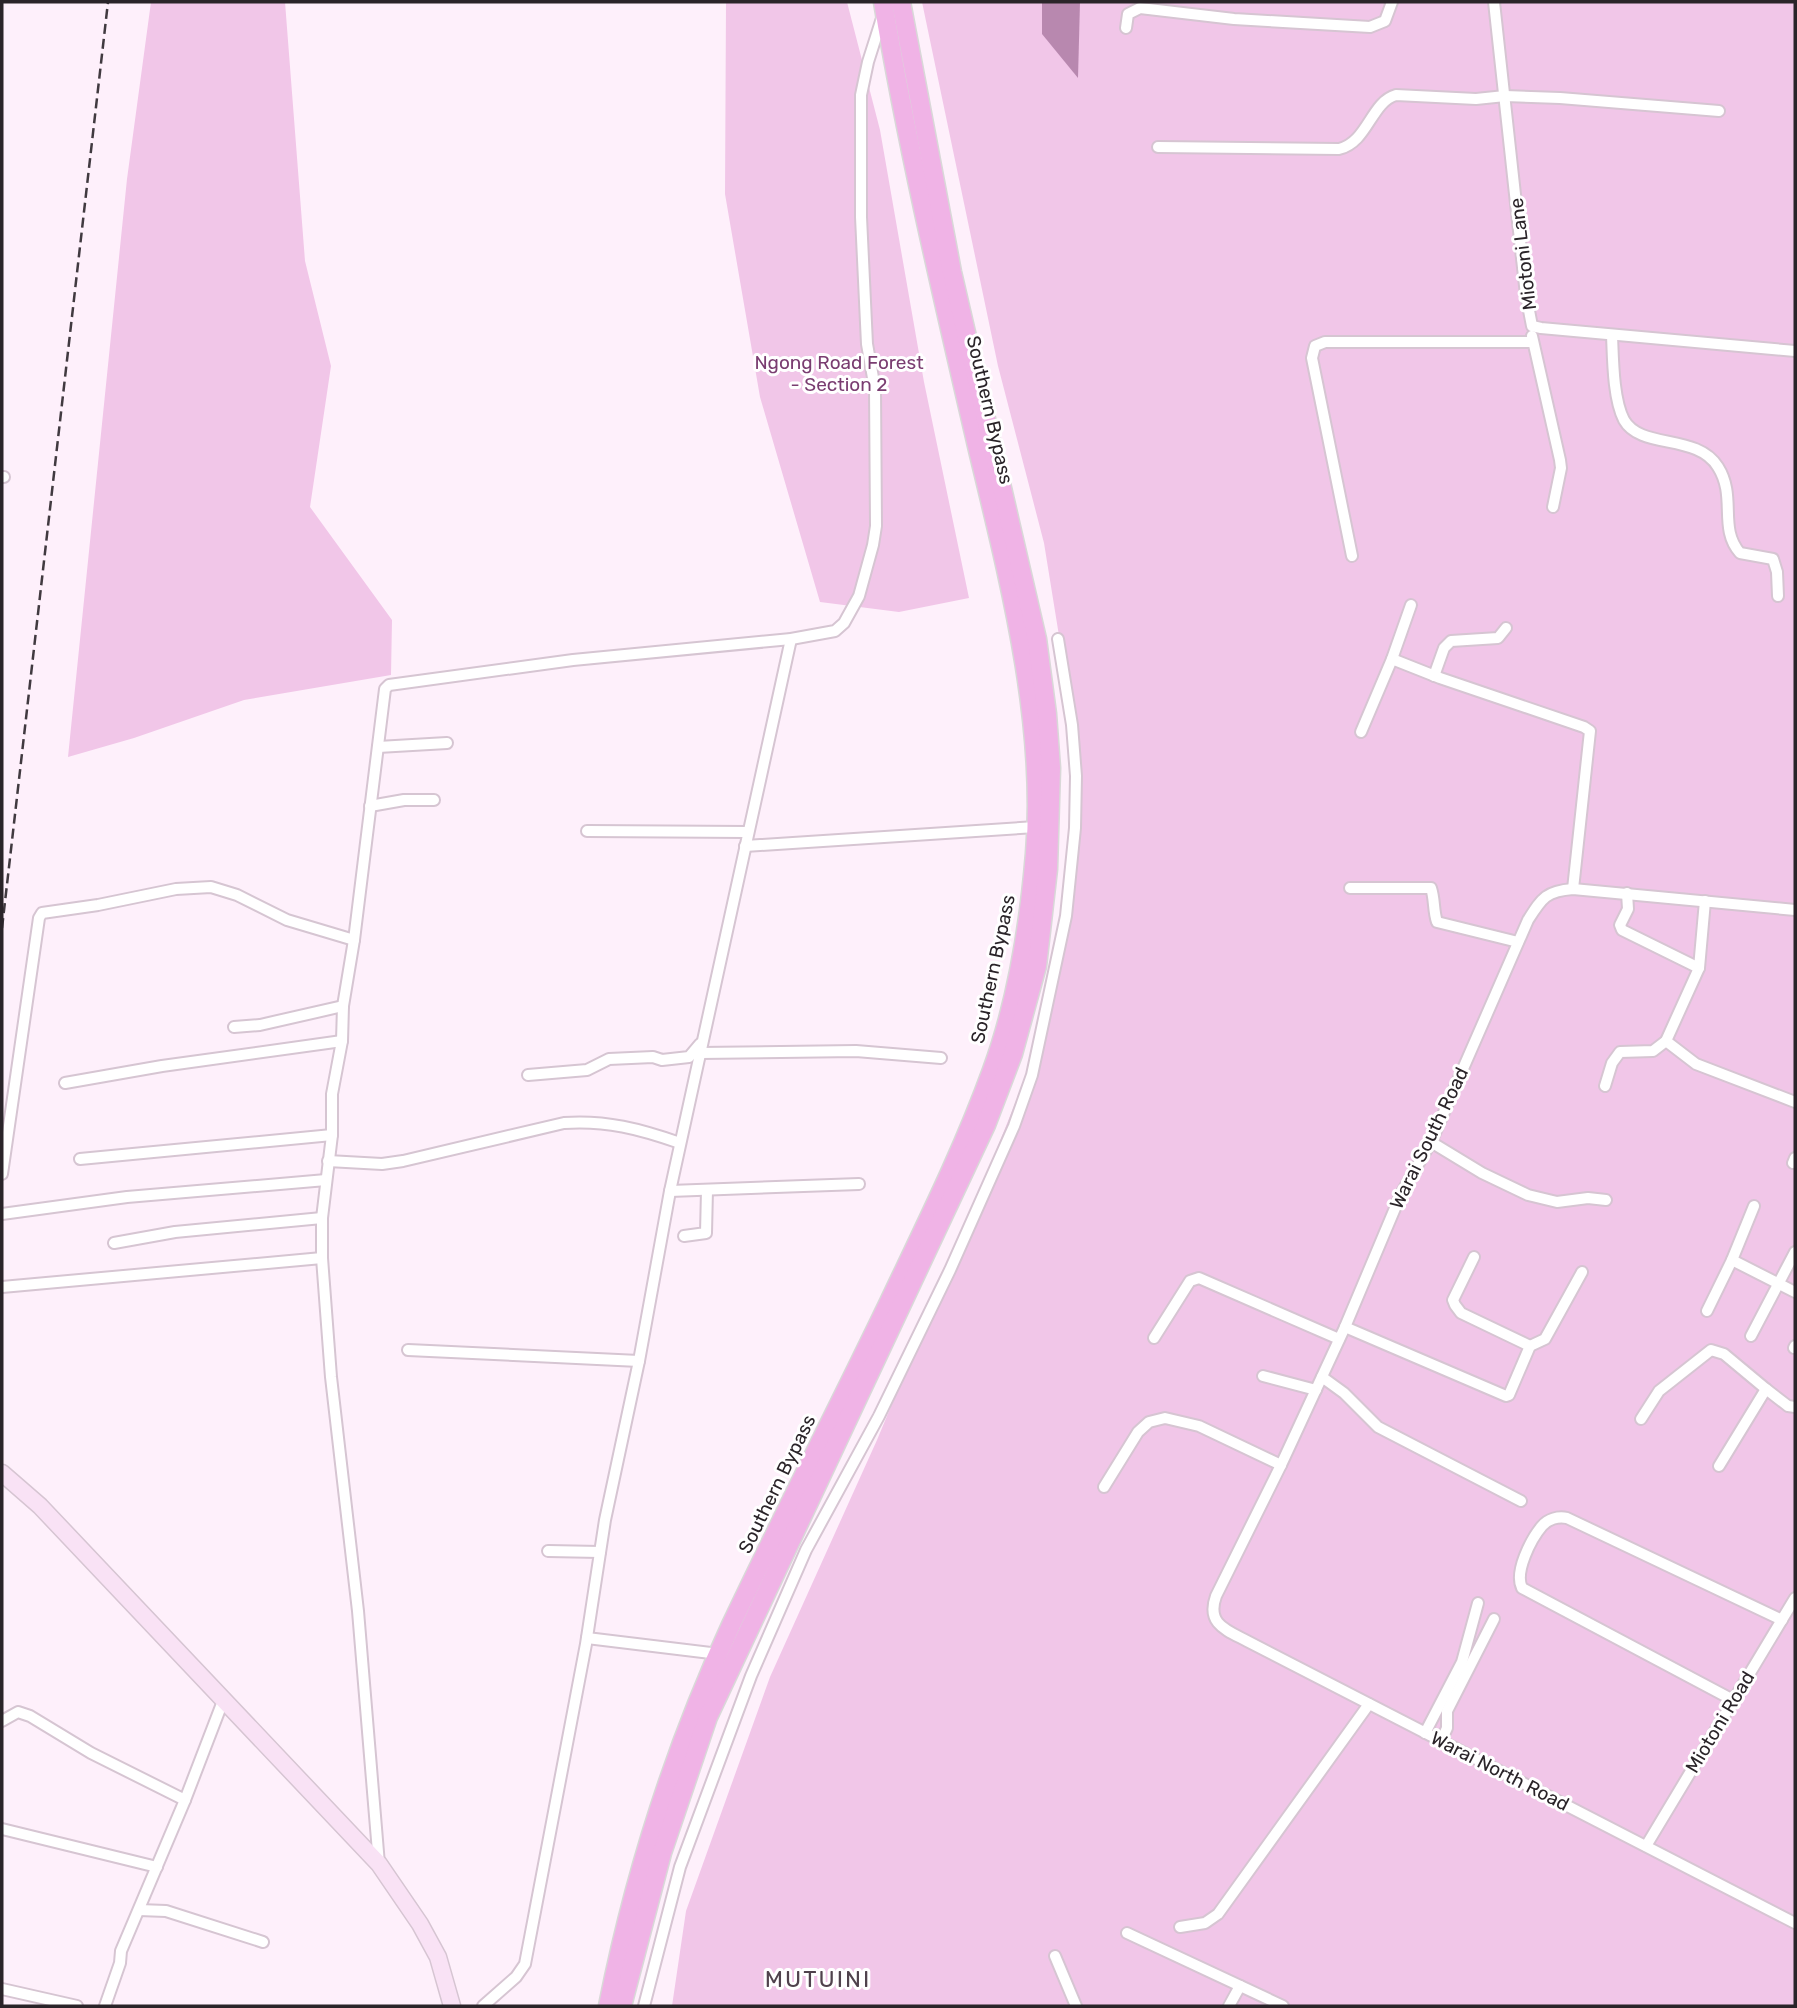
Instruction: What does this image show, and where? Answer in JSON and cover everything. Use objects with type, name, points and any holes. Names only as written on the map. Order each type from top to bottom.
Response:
[{"type":"highway","name":"Southern Bypass","points":[[622,2006],[662,1853],[708,1717],[986,1125],[1013,1054],[1037,966],[1048,869],[1051,768],[1042,670],[1014,535],[952,272],[901,2]]},
{"type":"highway","name":"Southern Bypass","points":[[608,2006],[620,1948],[660,1810],[694,1711],[937,1202],[993,1068],[1013,994],[1028,916],[1036,847],[1035,774],[1026,673],[996,526],[937,273],[884,6]]},
{"type":"main road","points":[[2,1473],[40,1506],[379,1864],[420,1924],[438,1957],[453,2006]]},
{"type":"street","points":[[1126,28],[1128,14],[1140,8],[1234,19],[1370,27],[1385,21],[1392,2]]},
{"type":"street","name":"Miotoni Lane","points":[[1494,2],[1525,295],[1532,326],[1795,351]]},
{"type":"street","points":[[379,1864],[358,1611],[331,1377],[322,1258],[322,1218],[332,1135],[332,1094],[342,1041],[343,1006],[354,940],[384,692],[389,685],[573,660],[791,639],[840,628],[859,596],[874,536],[875,389],[867,332],[862,217],[862,94],[884,6]]},
{"type":"street","points":[[1158,147],[1339,149],[1356,140],[1386,100],[1392,96],[1560,98],[1719,111]]},
{"type":"street","points":[[1532,326],[1532,342],[1561,468],[1553,507]]},
{"type":"street","points":[[1612,335],[1619,403],[1625,421],[1648,437],[1692,446],[1715,462],[1728,489],[1730,539],[1740,553],[1773,559],[1777,572],[1778,596]]},
{"type":"street","points":[[1352,556],[1312,358],[1315,346],[1325,342],[1532,342]]},
{"type":"street","points":[[1361,732],[1392,659],[1411,604]]},
{"type":"street","points":[[1434,676],[1444,648],[1451,641],[1498,638],[1506,628]]},
{"type":"street","points":[[483,2006],[516,1977],[525,1964],[587,1638],[600,1552],[670,1191],[791,639]]},
{"type":"street","points":[[644,2006],[680,1867],[756,1665],[806,1550],[879,1416],[950,1270],[1014,1126],[1032,1075],[1066,916],[1075,828],[1076,776],[1072,725],[1058,639]]},
{"type":"street","points":[[1392,659],[1590,731],[1573,889]]},
{"type":"street","points":[[378,747],[447,743]]},
{"type":"street","points":[[370,806],[404,800],[434,800]]},
{"type":"street","points":[[745,846],[1035,827]]},
{"type":"street","points":[[587,831],[747,832]]},
{"type":"street","points":[[2,1174],[38,927],[43,913],[176,889],[211,887],[247,899],[287,920],[354,940]]},
{"type":"street","points":[[1350,888],[1431,888],[1437,922],[1518,942]]},
{"type":"street","name":"Warai South Road","points":[[1212,1612],[1216,1596],[1345,1327],[1401,1194],[1431,1142],[1528,919],[1543,897],[1552,892],[1573,889],[1795,910]]},
{"type":"street","points":[[1627,892],[1628,909],[1620,925],[1622,930],[1699,968]]},
{"type":"street","points":[[1605,1086],[1612,1063],[1620,1052],[1653,1051],[1666,1041],[1699,968],[1705,901]]},
{"type":"street","points":[[234,1027],[260,1025],[343,1006]]},
{"type":"street","points":[[65,1083],[162,1066],[342,1041]]},
{"type":"street","points":[[1666,1041],[1696,1064],[1795,1102]]},
{"type":"street","points":[[528,1075],[587,1070],[609,1059],[653,1057],[662,1060],[689,1057],[701,1047],[856,1051],[941,1058]]},
{"type":"street","points":[[328,1161],[353,1164],[392,1162],[564,1123],[584,1122],[638,1128],[680,1143]]},
{"type":"street","points":[[79,1159],[332,1135]]},
{"type":"street","points":[[1431,1142],[1482,1173],[1528,1195],[1557,1202],[1588,1198],[1606,1200]]},
{"type":"street","points":[[2,1214],[127,1197],[326,1180]]},
{"type":"street","points":[[670,1191],[859,1184]]},
{"type":"street","points":[[684,1236],[706,1233],[707,1189]]},
{"type":"street","points":[[1707,1311],[1754,1206]]},
{"type":"street","points":[[114,1243],[175,1233],[322,1218]]},
{"type":"street","points":[[1751,1336],[1795,1252]]},
{"type":"street","points":[[1474,1257],[1454,1300],[1457,1310],[1530,1346]]},
{"type":"street","points":[[2,1287],[322,1258]]},
{"type":"street","points":[[1732,1260],[1795,1292]]},
{"type":"street","points":[[1345,1327],[1503,1396],[1509,1395],[1530,1346],[1545,1339],[1582,1272]]},
{"type":"street","points":[[1154,1338],[1190,1281],[1199,1278],[1339,1339]]},
{"type":"street","points":[[408,1350],[639,1361]]},
{"type":"street","points":[[1641,1419],[1659,1391],[1711,1350],[1724,1354],[1788,1406],[1795,1407]]},
{"type":"street","points":[[1263,1376],[1316,1390]]},
{"type":"street","points":[[1322,1377],[1345,1393],[1378,1427],[1521,1501]]},
{"type":"street","points":[[1719,1466],[1766,1389]]},
{"type":"street","points":[[1104,1487],[1138,1432],[1149,1422],[1165,1418],[1199,1426],[1281,1465]]},
{"type":"street","points":[[1733,1700],[1522,1588],[1518,1572],[1542,1526],[1553,1518],[1567,1517],[1782,1620]]},
{"type":"street","points":[[548,1551],[600,1552]]},
{"type":"street","name":"Miotoni Road","points":[[1646,1846],[1795,1598]]},
{"type":"street","points":[[1425,1733],[1462,1662],[1478,1603]]},
{"type":"street","name":"Warai North Road","points":[[1212,1612],[1214,1620],[1221,1627],[1795,1923]]},
{"type":"street","points":[[1441,1741],[1447,1728],[1447,1711],[1494,1619]]},
{"type":"street","points":[[587,1638],[719,1654]]},
{"type":"street","points":[[105,2006],[120,1963],[121,1951],[185,1800],[223,1701]]},
{"type":"street","points":[[1180,1927],[1205,1923],[1218,1914],[1368,1704]]},
{"type":"street","points":[[2,1721],[19,1712],[30,1716],[91,1753],[185,1800]]},
{"type":"street","points":[[2,1829],[157,1867]]},
{"type":"street","points":[[139,1910],[166,1911],[263,1942]]},
{"type":"street","points":[[1127,1933],[1283,2006]]},
{"type":"street","points":[[1055,1956],[1076,2006]]},
{"type":"street","points":[[1229,2006],[1240,1986]]},
{"type":"street","points":[[2,1989],[78,2006]]},
{"type":"green space","points":[[151,2],[285,2],[305,261],[331,366],[310,507],[392,620],[391,675],[244,700],[134,738],[68,757],[127,179]]},
{"type":"green space","name":"Ngong Road Forest - Section 2","points":[[726,2],[847,2],[880,130],[924,382],[969,598],[899,612],[820,602],[760,397],[725,194]]},
{"type":"green space","points":[[922,2],[1795,2],[1795,2006],[672,2006],[686,1911],[770,1677],[877,1440],[1042,1036],[1070,918],[1077,795],[1060,642],[1044,543],[998,366]]},
{"type":"shaded area","points":[[1042,2],[1080,2],[1078,78],[1042,34]]},
{"type":"railway","points":[[2,928],[108,2]]},
{"type":"district","name":"MUTUINI","points":[[818,1979]]}]
